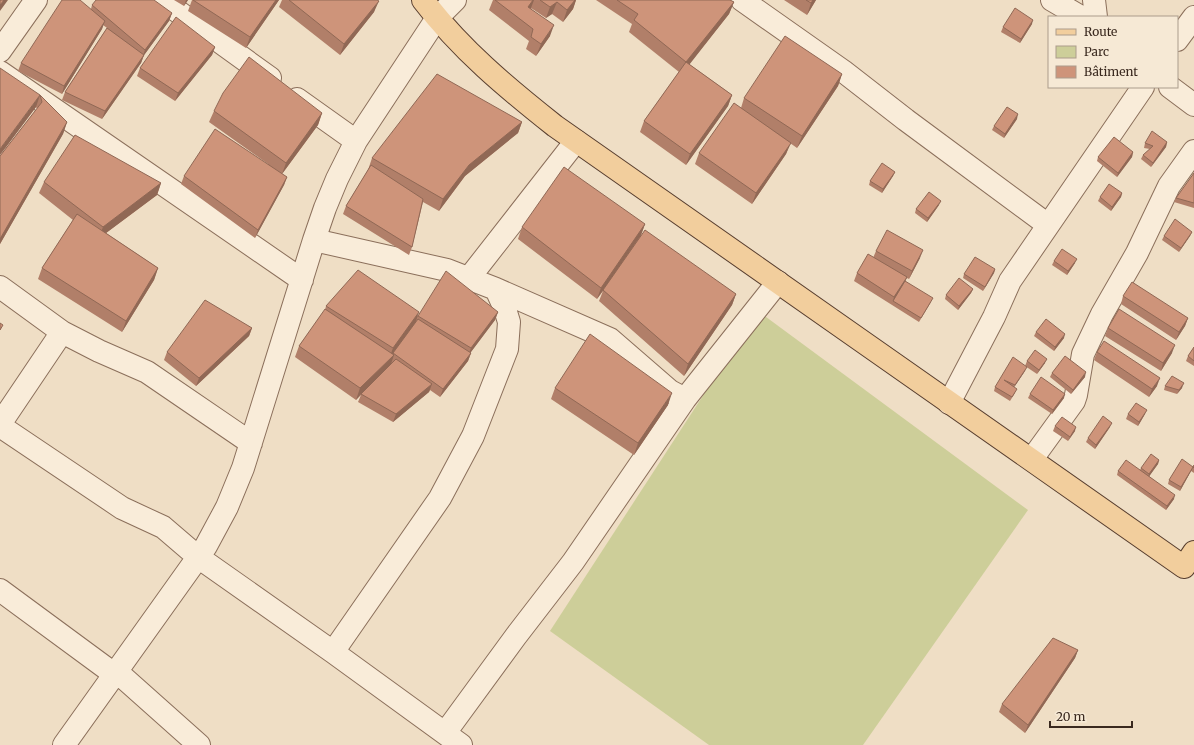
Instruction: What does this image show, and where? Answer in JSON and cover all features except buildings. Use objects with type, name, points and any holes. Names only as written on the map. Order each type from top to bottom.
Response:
[{"type":"main road","points":[[423,0],[437,18],[472,55],[509,90],[576,141],[950,403],[1191,564]]},
{"type":"street","points":[[0,51],[36,0]]},
{"type":"street","points":[[160,0],[186,17],[356,141]]},
{"type":"street","points":[[64,745],[206,546],[227,507],[251,443],[314,240],[337,179],[356,141],[437,18],[455,0]]},
{"type":"street","points":[[742,0],[843,71],[912,125],[1048,225]]},
{"type":"street","points":[[1052,0],[1079,16]]},
{"type":"street","points":[[1094,0],[1096,16]]},
{"type":"street","points":[[1178,39],[1194,17]]},
{"type":"street","points":[[0,72],[302,280]]},
{"type":"street","points":[[950,403],[994,317],[1010,281],[1142,88]]},
{"type":"street","points":[[1171,88],[1194,105]]},
{"type":"street","points":[[469,278],[576,141]]},
{"type":"street","points":[[1032,459],[1074,401],[1083,354],[1096,327],[1137,253],[1169,186],[1194,151]]},
{"type":"street","points":[[314,240],[447,270],[496,289],[610,339],[670,391],[685,399]]},
{"type":"street","points":[[62,332],[0,425],[122,508],[163,527],[198,557],[453,739],[516,636],[573,562],[685,399],[778,282]]},
{"type":"street","points":[[0,287],[62,332],[99,351],[147,372],[251,443]]},
{"type":"street","points":[[333,652],[440,498],[474,436],[507,348],[509,322],[496,289]]},
{"type":"street","points":[[0,590],[115,673],[199,745]]},
{"type":"green space","points":[[758,311],[1028,510],[863,745],[709,745],[550,631]]}]
